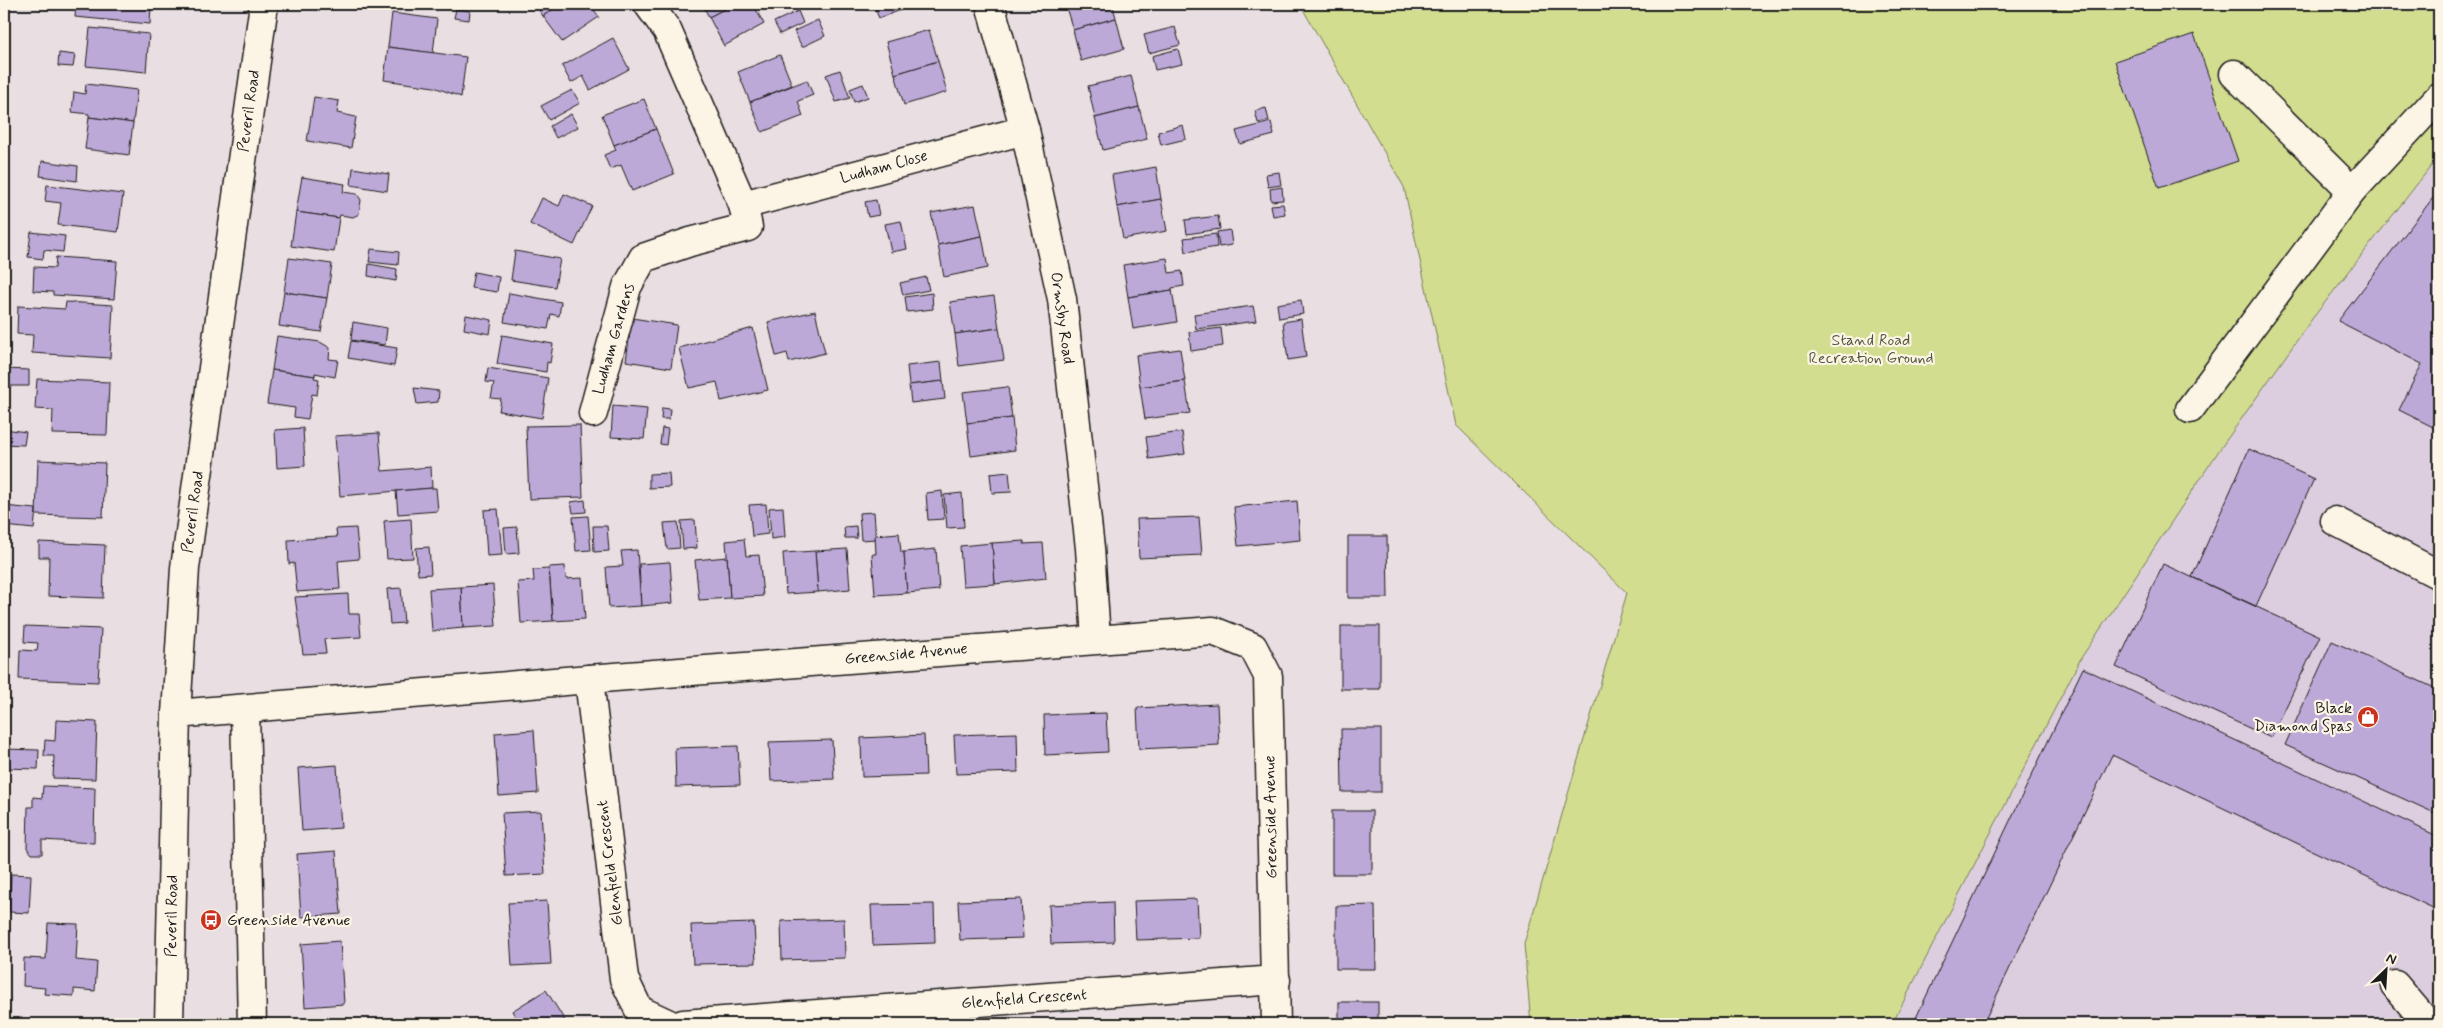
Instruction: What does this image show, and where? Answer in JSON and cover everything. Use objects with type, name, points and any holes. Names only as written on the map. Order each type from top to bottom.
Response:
[{"type":"street","name":"Peveril Road","points":[[169,1024],[176,714],[185,568],[264,4]]},
{"type":"street","points":[[648,4],[667,30],[748,225]]},
{"type":"street","name":"Ormsby Road","points":[[990,4],[1025,130],[1062,299],[1090,548],[1096,639]]},
{"type":"street","points":[[2234,74],[2352,191]]},
{"type":"street","points":[[2190,409],[2352,191],[2439,97]]},
{"type":"street","name":"Ludham Close","points":[[748,225],[1025,130]]},
{"type":"street","name":"Ludham Gardens","points":[[593,413],[627,287],[643,258],[748,225]]},
{"type":"street","points":[[2335,521],[2439,575]]},
{"type":"street","name":"Greenside Avenue","points":[[176,714],[589,679],[1213,631],[1253,647],[1268,676],[1276,1024]]},
{"type":"street","name":"Glenfield Crescent","points":[[589,679],[624,979],[639,1010],[669,1024]]},
{"type":"street","points":[[245,709],[252,1024]]},
{"type":"street","name":"Glenfield Crescent","points":[[683,1024],[1276,980]]},
{"type":"street","points":[[2394,985],[2428,1024]]},
{"type":"shaded area","points":[[2439,156],[2439,1024],[1892,1024],[2081,658],[2218,452],[2312,319]]},
{"type":"green space","name":"Stand Road Recreation Ground","points":[[1300,4],[2439,4],[2439,156],[2312,319],[2218,452],[2081,658],[1892,1024],[1531,1024],[1524,944],[1627,593],[1456,425],[1404,187]]},
{"type":"building","points":[[76,4],[151,4],[150,24],[75,17]]},
{"type":"building","points":[[535,4],[561,4],[543,16]]},
{"type":"building","points":[[561,4],[590,4],[599,17],[562,42],[543,16]]},
{"type":"building","points":[[702,4],[734,4],[709,17]]},
{"type":"building","points":[[734,4],[753,4],[764,24],[724,46],[709,17]]},
{"type":"building","points":[[873,4],[918,4],[879,18]]},
{"type":"building","points":[[1065,4],[1121,4],[1113,6],[1116,18],[1073,30]]},
{"type":"building","points":[[456,9],[470,11],[469,20],[454,18]]},
{"type":"building","points":[[798,11],[803,23],[780,34],[774,22]]},
{"type":"building","points":[[392,13],[437,19],[433,53],[388,47]]},
{"type":"building","points":[[1116,18],[1124,49],[1081,61],[1073,30]]},
{"type":"building","points":[[818,20],[825,36],[802,47],[794,31]]},
{"type":"building","points":[[1175,27],[1180,45],[1149,53],[1144,35]]},
{"type":"building","points":[[90,28],[149,34],[146,72],[86,66]]},
{"type":"building","points":[[929,30],[938,61],[895,74],[886,42]]},
{"type":"building","points":[[2194,34],[2238,161],[2159,188],[2115,61]]},
{"type":"building","points":[[613,38],[629,69],[590,90],[583,76],[571,83],[562,66]]},
{"type":"building","points":[[388,47],[466,57],[461,97],[434,87],[384,80]]},
{"type":"building","points":[[1178,49],[1182,64],[1155,70],[1152,56]]},
{"type":"building","points":[[59,53],[75,55],[73,67],[58,66]]},
{"type":"building","points":[[780,55],[792,85],[750,102],[738,72]]},
{"type":"building","points":[[938,61],[947,92],[904,105],[895,74]]},
{"type":"building","points":[[840,70],[850,98],[836,102],[826,75]]},
{"type":"building","points":[[1131,76],[1139,107],[1095,118],[1088,86]]},
{"type":"building","points":[[807,80],[813,95],[798,101],[803,116],[762,132],[750,102]]},
{"type":"building","points":[[86,84],[137,90],[133,123],[89,117],[89,114],[72,112],[74,92],[85,94]]},
{"type":"building","points":[[863,84],[868,97],[854,102],[850,89]]},
{"type":"building","points":[[572,90],[580,103],[549,120],[541,106]]},
{"type":"building","points":[[314,97],[339,101],[337,113],[356,117],[351,148],[307,141]]},
{"type":"building","points":[[644,99],[656,129],[614,145],[602,115]]},
{"type":"building","points":[[1139,107],[1147,139],[1103,150],[1095,118]]},
{"type":"building","points":[[1266,108],[1269,121],[1258,123],[1255,111]]},
{"type":"building","points":[[571,114],[578,127],[556,138],[550,126]]},
{"type":"building","points":[[89,117],[133,123],[129,155],[85,149]]},
{"type":"building","points":[[1271,122],[1274,135],[1240,144],[1236,131]]},
{"type":"building","points":[[1183,125],[1186,139],[1161,145],[1158,132]]},
{"type":"building","points":[[656,129],[674,174],[632,191],[621,165],[610,169],[604,155],[616,150],[614,145]]},
{"type":"building","points":[[42,161],[78,166],[77,181],[40,176]]},
{"type":"building","points":[[1156,167],[1161,199],[1117,207],[1112,175]]},
{"type":"building","points":[[353,168],[389,174],[387,191],[351,185]]},
{"type":"building","points":[[1279,172],[1281,185],[1268,187],[1266,174]]},
{"type":"building","points":[[302,177],[345,184],[343,192],[357,194],[361,200],[359,214],[353,217],[340,215],[339,218],[296,212]]},
{"type":"building","points":[[47,185],[123,194],[118,232],[58,225],[61,203],[45,201]]},
{"type":"building","points":[[1282,187],[1283,200],[1271,201],[1270,189]]},
{"type":"building","points":[[2439,190],[2439,430],[2399,410],[2422,364],[2338,321]]},
{"type":"building","points":[[564,194],[592,206],[574,245],[530,224],[542,198],[559,206]]},
{"type":"building","points":[[1161,199],[1167,231],[1123,239],[1117,207]]},
{"type":"building","points":[[876,200],[879,215],[868,217],[865,202]]},
{"type":"building","points":[[1283,204],[1285,214],[1273,216],[1271,205]]},
{"type":"building","points":[[975,205],[982,236],[938,245],[931,213]]},
{"type":"building","points":[[296,212],[339,218],[334,252],[291,246]]},
{"type":"building","points":[[1218,216],[1220,229],[1187,234],[1185,220]]},
{"type":"building","points":[[901,221],[907,249],[891,252],[885,224]]},
{"type":"building","points":[[1230,230],[1232,245],[1219,247],[1217,232]]},
{"type":"building","points":[[31,232],[65,236],[63,252],[44,250],[43,259],[28,257]]},
{"type":"building","points":[[1216,234],[1217,247],[1186,252],[1184,238]]},
{"type":"building","points":[[982,236],[988,268],[944,277],[938,245]]},
{"type":"building","points":[[371,249],[399,252],[398,265],[369,262]]},
{"type":"building","points":[[515,251],[560,259],[555,287],[511,280]]},
{"type":"building","points":[[56,257],[117,261],[114,299],[53,295],[53,292],[33,291],[34,267],[55,268]]},
{"type":"building","points":[[289,258],[332,264],[327,298],[284,292]]},
{"type":"building","points":[[1167,258],[1169,273],[1182,271],[1184,286],[1172,288],[1172,290],[1128,297],[1123,265]]},
{"type":"building","points":[[369,264],[397,269],[396,281],[368,276]]},
{"type":"building","points":[[474,272],[499,277],[497,292],[471,288]]},
{"type":"building","points":[[926,277],[929,290],[903,295],[900,283]]},
{"type":"building","points":[[1172,290],[1177,322],[1133,329],[1128,297]]},
{"type":"building","points":[[284,292],[327,298],[321,332],[279,326]]},
{"type":"building","points":[[509,293],[561,302],[559,316],[551,314],[548,329],[504,322]]},
{"type":"building","points":[[932,293],[933,309],[907,312],[905,297]]},
{"type":"building","points":[[994,296],[999,328],[955,334],[950,302]]},
{"type":"building","points":[[1301,300],[1303,314],[1279,318],[1277,304]]},
{"type":"building","points":[[66,302],[113,305],[110,358],[32,353],[33,335],[17,334],[18,306],[65,309]]},
{"type":"building","points":[[1253,306],[1256,321],[1196,329],[1194,314]]},
{"type":"building","points":[[815,311],[825,353],[789,362],[787,353],[776,356],[768,322]]},
{"type":"building","points":[[466,315],[492,320],[490,334],[464,329]]},
{"type":"building","points":[[632,318],[677,325],[671,368],[626,361]]},
{"type":"building","points":[[1301,319],[1306,357],[1288,360],[1283,322]]},
{"type":"building","points":[[353,322],[387,328],[385,345],[351,340]]},
{"type":"building","points":[[753,328],[768,390],[721,401],[717,382],[689,388],[679,348]]},
{"type":"building","points":[[999,328],[1004,360],[959,366],[955,334]]},
{"type":"building","points":[[1221,328],[1223,346],[1191,351],[1189,332]]},
{"type":"building","points":[[502,335],[553,344],[550,363],[547,362],[546,372],[497,364]]},
{"type":"building","points":[[277,336],[320,342],[330,348],[329,359],[338,360],[335,377],[315,373],[315,376],[272,370]]},
{"type":"building","points":[[351,341],[397,348],[394,366],[348,358]]},
{"type":"building","points":[[1180,349],[1185,381],[1140,387],[1136,355]]},
{"type":"building","points":[[941,362],[943,381],[909,385],[907,366]]},
{"type":"building","points":[[488,368],[548,378],[542,418],[499,411],[501,399],[491,398],[494,383],[486,382]]},
{"type":"building","points":[[4,369],[29,370],[29,386],[4,386]]},
{"type":"building","points":[[272,370],[315,376],[314,378],[319,379],[317,395],[312,394],[308,419],[294,417],[295,408],[267,404]]},
{"type":"building","points":[[37,379],[109,382],[107,435],[52,434],[53,410],[35,409]]},
{"type":"building","points":[[943,381],[945,399],[911,403],[909,385]]},
{"type":"building","points":[[1185,381],[1190,413],[1145,419],[1140,387]]},
{"type":"building","points":[[1008,387],[1012,418],[967,423],[963,392]]},
{"type":"building","points":[[414,388],[439,391],[438,402],[417,404]]},
{"type":"building","points":[[613,406],[647,409],[644,439],[611,437]]},
{"type":"building","points":[[662,408],[670,409],[669,419],[661,419]]},
{"type":"building","points":[[1012,418],[1015,450],[971,456],[967,423]]},
{"type":"building","points":[[580,425],[583,497],[529,499],[526,426]]},
{"type":"building","points":[[303,428],[305,466],[277,468],[275,430]]},
{"type":"building","points":[[662,428],[668,429],[666,445],[660,444]]},
{"type":"building","points":[[4,429],[26,432],[24,445],[4,444]]},
{"type":"building","points":[[1182,432],[1185,454],[1149,459],[1146,437]]},
{"type":"building","points":[[379,433],[382,471],[431,467],[432,488],[340,496],[335,436]]},
{"type":"building","points":[[2249,449],[2314,479],[2256,606],[2192,577]]},
{"type":"building","points":[[38,460],[105,463],[103,517],[36,515]]},
{"type":"building","points":[[1009,472],[1011,492],[992,493],[990,474]]},
{"type":"building","points":[[669,473],[670,487],[649,488],[649,474]]},
{"type":"building","points":[[436,488],[438,511],[398,514],[396,491]]},
{"type":"building","points":[[942,491],[944,519],[928,520],[926,493]]},
{"type":"building","points":[[962,493],[964,527],[947,528],[944,495]]},
{"type":"building","points":[[585,500],[586,512],[573,513],[571,502]]},
{"type":"building","points":[[1297,501],[1300,540],[1238,546],[1234,507]]},
{"type":"building","points":[[766,504],[768,534],[752,536],[749,505]]},
{"type":"building","points":[[4,506],[36,509],[34,529],[4,526]]},
{"type":"building","points":[[783,507],[785,537],[771,539],[769,508]]},
{"type":"building","points":[[498,509],[502,555],[487,556],[484,510]]},
{"type":"building","points":[[874,512],[876,539],[861,540],[859,513]]},
{"type":"building","points":[[588,516],[591,550],[576,551],[573,517]]},
{"type":"building","points":[[1199,517],[1202,555],[1139,558],[1137,519]]},
{"type":"building","points":[[411,519],[413,558],[387,559],[384,521]]},
{"type":"building","points":[[695,520],[697,548],[683,549],[681,521]]},
{"type":"building","points":[[678,522],[680,548],[667,549],[664,523]]},
{"type":"building","points":[[593,526],[607,526],[609,551],[594,552]]},
{"type":"building","points":[[856,526],[857,538],[845,538],[844,527]]},
{"type":"building","points":[[517,527],[519,553],[506,554],[504,528]]},
{"type":"building","points":[[356,528],[359,559],[338,561],[340,589],[297,592],[294,563],[289,564],[288,540],[337,537],[336,529]]},
{"type":"building","points":[[899,533],[901,552],[904,552],[907,593],[875,595],[872,554],[876,554],[875,535]]},
{"type":"building","points":[[1348,536],[1387,536],[1388,598],[1348,598]]},
{"type":"building","points":[[744,539],[746,556],[759,555],[763,596],[730,598],[726,541]]},
{"type":"building","points":[[1024,541],[1024,544],[1043,543],[1046,578],[995,584],[992,543]]},
{"type":"building","points":[[39,542],[105,545],[103,598],[48,596],[49,557],[39,557]]},
{"type":"building","points":[[992,543],[995,584],[963,586],[960,546]]},
{"type":"building","points":[[429,547],[431,574],[418,575],[416,548]]},
{"type":"building","points":[[847,549],[850,589],[818,592],[815,551]]},
{"type":"building","points":[[936,549],[939,590],[907,593],[904,552]]},
{"type":"building","points":[[637,550],[641,606],[609,608],[606,567],[623,566],[621,551]]},
{"type":"building","points":[[815,551],[818,592],[786,594],[783,553]]},
{"type":"building","points":[[727,557],[730,598],[699,600],[695,560]]},
{"type":"building","points":[[670,562],[673,603],[641,606],[639,564]]},
{"type":"building","points":[[2163,564],[2320,636],[2271,738],[2116,667]]},
{"type":"building","points":[[565,566],[566,579],[582,578],[585,619],[553,621],[549,567]]},
{"type":"building","points":[[549,569],[553,621],[521,623],[518,582],[534,581],[533,570]]},
{"type":"building","points":[[493,585],[496,626],[463,628],[461,587]]},
{"type":"building","points":[[461,587],[463,628],[432,631],[429,589]]},
{"type":"building","points":[[401,588],[404,623],[390,624],[387,589]]},
{"type":"building","points":[[348,594],[349,614],[359,614],[361,637],[324,639],[326,653],[303,654],[295,597]]},
{"type":"building","points":[[25,626],[101,629],[98,682],[19,679],[20,650],[37,651],[38,643],[24,642]]},
{"type":"building","points":[[1341,626],[1380,626],[1380,689],[1341,689]]},
{"type":"building","name":"Black Diamond Spas","points":[[2332,641],[2439,690],[2439,815],[2285,745]]},
{"type":"building","points":[[2083,668],[2439,837],[2439,911],[2112,755],[1983,1024],[1913,1024]]},
{"type":"building","points":[[1217,704],[1219,745],[1139,749],[1137,708]]},
{"type":"building","points":[[1106,713],[1108,752],[1045,755],[1044,715]]},
{"type":"building","points":[[56,720],[97,722],[95,779],[53,778],[54,756],[44,756],[45,740],[55,741]]},
{"type":"building","points":[[1341,729],[1381,729],[1381,792],[1342,792]]},
{"type":"building","points":[[534,730],[538,793],[499,796],[495,733]]},
{"type":"building","points":[[1017,733],[1018,772],[956,774],[954,735]]},
{"type":"building","points":[[924,735],[926,775],[862,777],[861,738]]},
{"type":"building","points":[[832,740],[834,779],[771,781],[769,742]]},
{"type":"building","points":[[738,746],[740,785],[676,787],[675,748]]},
{"type":"building","points":[[4,749],[39,750],[38,769],[4,768]]},
{"type":"building","points":[[337,765],[341,828],[302,831],[298,768]]},
{"type":"building","points":[[43,786],[95,788],[94,843],[42,840],[42,854],[32,854],[27,848],[28,807],[33,807],[33,797],[42,798]]},
{"type":"building","points":[[541,811],[545,874],[506,876],[502,813]]},
{"type":"building","points":[[1332,811],[1372,811],[1372,874],[1332,874]]},
{"type":"building","points":[[336,851],[341,914],[301,917],[297,854]]},
{"type":"building","points":[[11,874],[31,875],[29,913],[9,912]]},
{"type":"building","points":[[4,895],[7,895],[6,924],[4,924]]},
{"type":"building","points":[[1021,899],[1023,938],[960,940],[958,901]]},
{"type":"building","points":[[1197,899],[1199,938],[1136,940],[1134,901]]},
{"type":"building","points":[[547,901],[551,964],[512,966],[508,903]]},
{"type":"building","points":[[1113,902],[1114,942],[1051,944],[1049,905]]},
{"type":"building","points":[[934,904],[935,943],[873,945],[871,905]]},
{"type":"building","points":[[1375,905],[1376,969],[1336,969],[1336,906]]},
{"type":"building","points":[[844,919],[845,958],[782,960],[781,921]]},
{"type":"building","points":[[48,923],[78,924],[76,960],[97,962],[95,991],[74,989],[74,996],[44,994],[45,988],[23,986],[24,958],[46,959]]},
{"type":"building","points":[[754,923],[756,963],[693,964],[691,925]]},
{"type":"building","points":[[340,941],[344,1004],[305,1007],[301,944]]},
{"type":"building","points":[[546,990],[567,1024],[520,1024],[512,1011]]},
{"type":"building","points":[[1339,1002],[1378,1002],[1378,1024],[1339,1024]]},
{"type":"place","name":"Black Diamond Spas","points":[[2368,717]]},
{"type":"place","name":"Greenside Avenue","points":[[211,920]]}]
